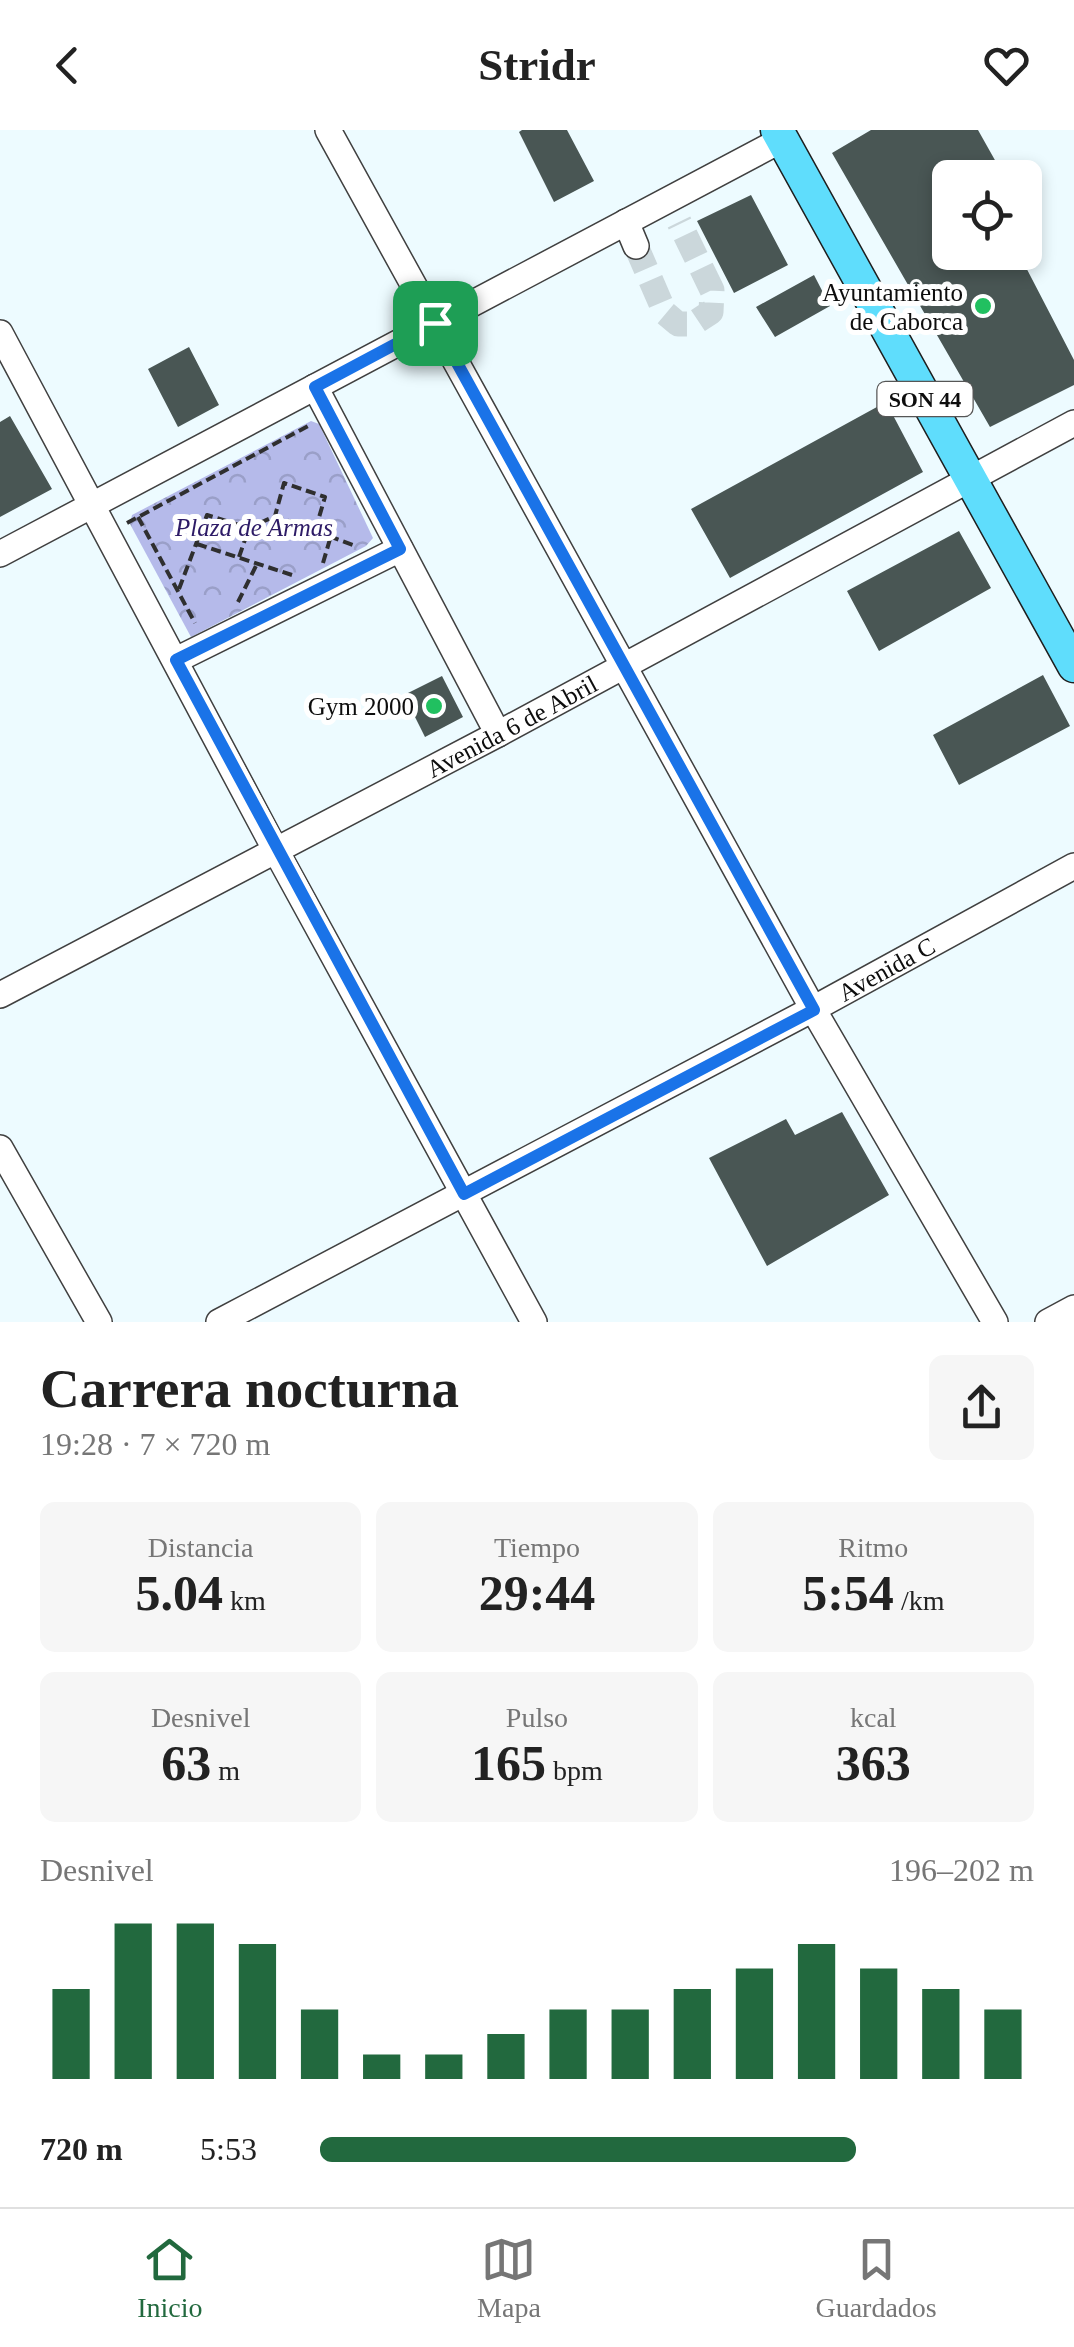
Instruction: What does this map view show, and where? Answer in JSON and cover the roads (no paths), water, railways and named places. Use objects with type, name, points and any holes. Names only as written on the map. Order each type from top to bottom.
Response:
[{"type":"main road","name":"SON 44","points":[[787,133],[969,480],[1074,666]]},
{"type":"street","points":[[328,130],[814,1010],[995,1322]]},
{"type":"street","points":[[0,554],[435,323],[631,234],[673,211],[787,133]]},
{"type":"street","points":[[0,333],[275,849],[534,1322]]},
{"type":"street","points":[[315,387],[498,734]]},
{"type":"street","name":"Avenida 6 de Abril","points":[[0,995],[498,734],[1074,424]]},
{"type":"street","points":[[176,660],[400,549]]},
{"type":"street","name":"Avenida C","points":[[219,1322],[814,1010],[1074,866]]},
{"type":"street","points":[[0,1148],[99,1322]]},
{"type":"street","points":[[1048,1322],[1074,1308]]},
{"type":"tunnel","points":[[636,246],[665,313],[678,324],[693,324],[711,312],[712,290],[679,222]]},
{"type":"place","name":"Ayuntamiento de Caborca","points":[[983,306]]},
{"type":"place","name":"Gym 2000","points":[[434,706]]},
{"type":"park label","name":"Plaza de Armas","points":[[254,527]]}]
